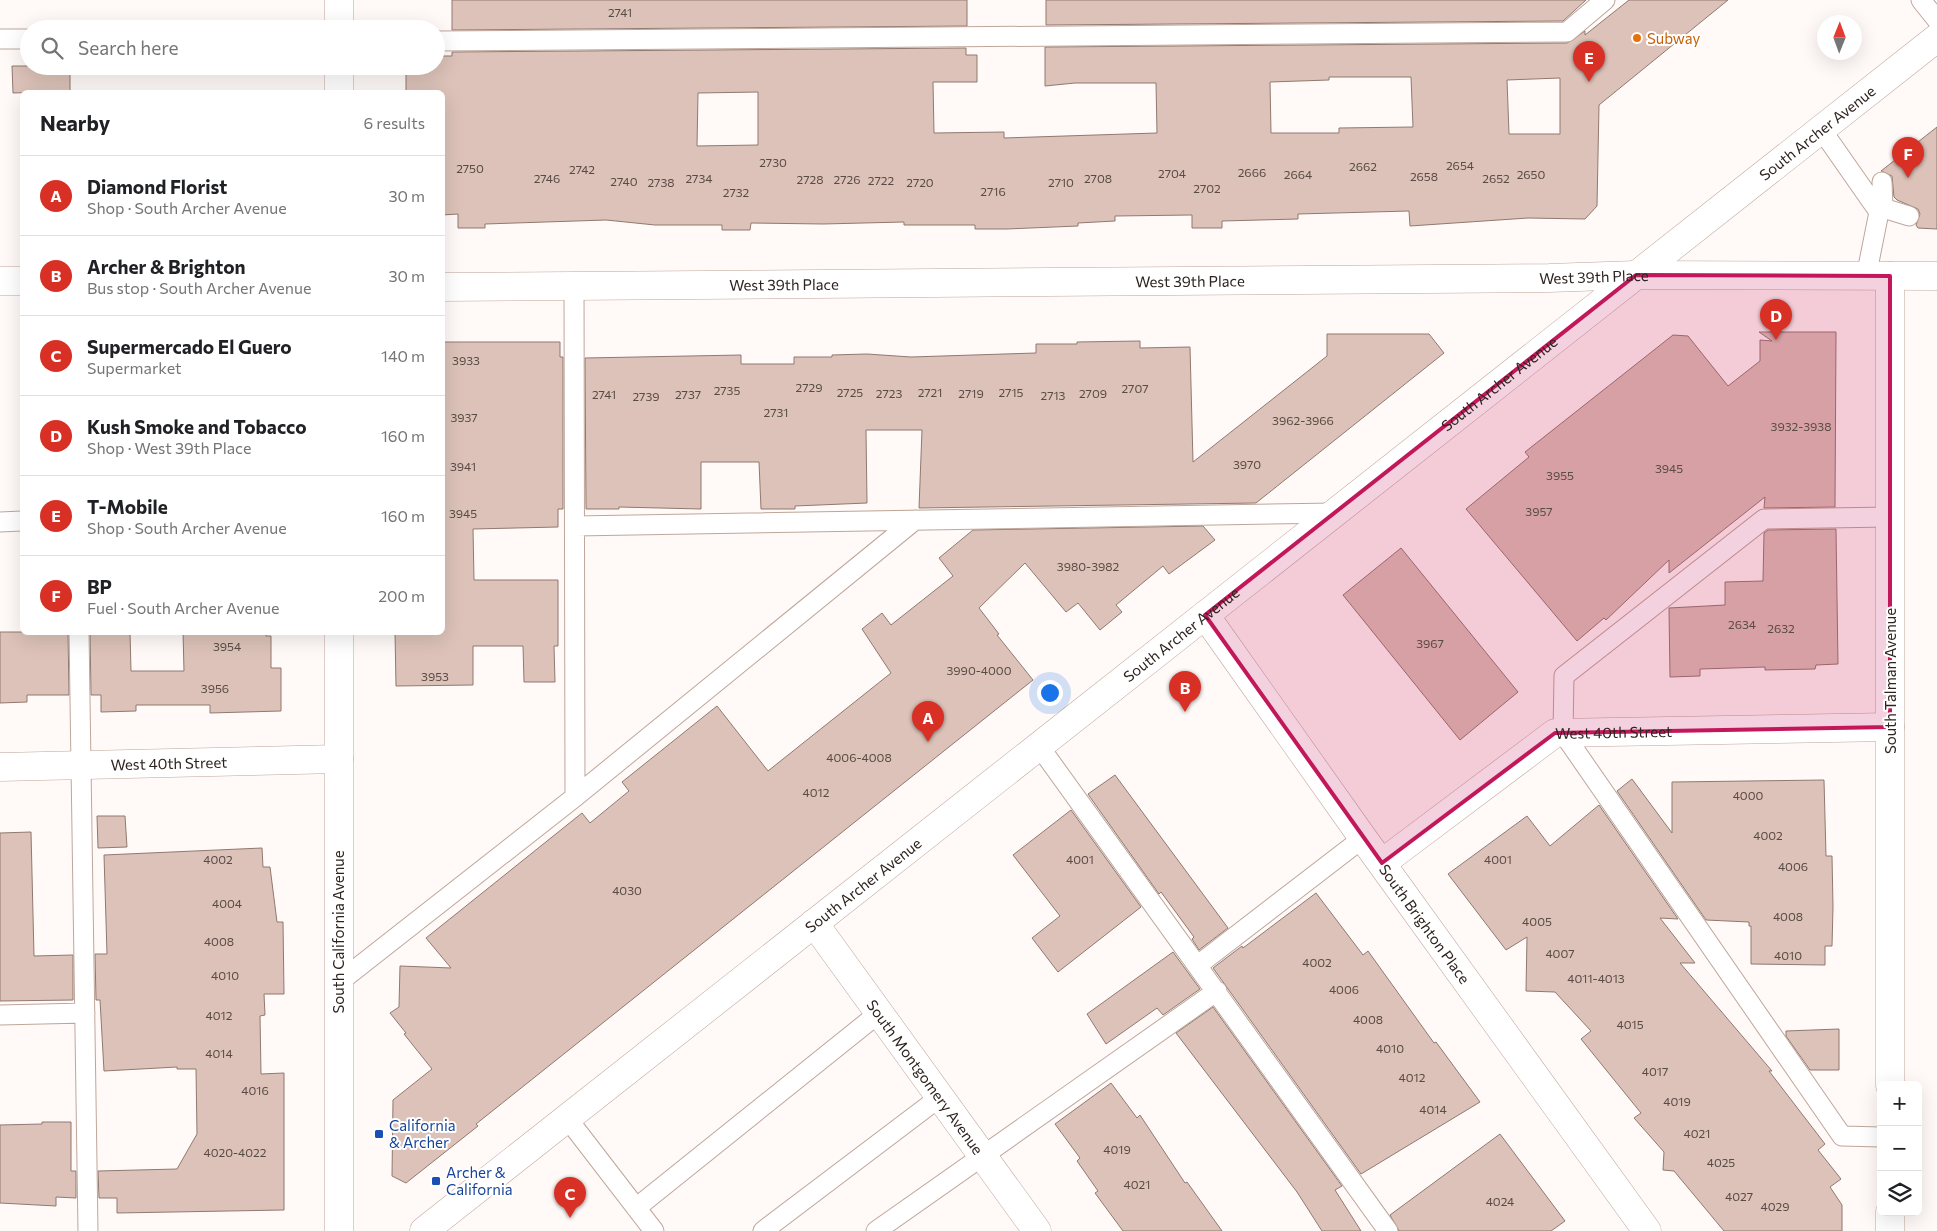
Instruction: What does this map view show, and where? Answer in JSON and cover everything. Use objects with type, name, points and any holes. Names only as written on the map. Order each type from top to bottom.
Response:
[{"type":"street","points":[[339,0],[339,20]]},
{"type":"street","name":"South Archer Avenue","points":[[424,1231],[1821,129],[1934,48]]},
{"type":"street","points":[[339,75],[339,90]]},
{"type":"street","name":"West 39th Place","points":[[445,287],[1549,278],[1636,275],[1937,276]]},
{"type":"street","name":"South Talman Avenue","points":[[1878,277],[1890,517],[1890,1081]]},
{"type":"street","points":[[0,281],[20,281]]},
{"type":"street","name":"South Brighton Place","points":[[1205,616],[1647,1231]]},
{"type":"street","name":"South California Avenue","points":[[339,635],[339,1231]]},
{"type":"street","name":"West 40th Street","points":[[1382,863],[1555,733],[1890,727]]},
{"type":"street","name":"West 40th Street","points":[[0,767],[339,759]]},
{"type":"street","name":"South Montgomery Avenue","points":[[814,923],[1037,1231]]},
{"type":"street","points":[[1890,1216],[1890,1231]]},
{"type":"lane","points":[[445,41],[1567,32],[1605,0]]},
{"type":"lane","points":[[1922,0],[1937,20]]},
{"type":"lane","points":[[0,39],[20,39]]},
{"type":"lane","points":[[1821,129],[1885,206],[1909,216]]},
{"type":"lane","points":[[1878,277],[1885,206],[1882,182]]},
{"type":"lane","points":[[574,286],[576,797]]},
{"type":"lane","points":[[575,526],[1335,513]]},
{"type":"lane","points":[[1877,1137],[1842,1136],[1563,733],[1564,676],[1764,519],[1890,517]]},
{"type":"lane","points":[[338,983],[576,797],[915,520]]},
{"type":"lane","points":[[0,522],[20,521]]},
{"type":"lane","points":[[79,635],[88,1231]]},
{"type":"lane","points":[[1039,746],[1388,1231]]},
{"type":"lane","points":[[1198,965],[1363,838]]},
{"type":"lane","points":[[876,1231],[1217,991]]},
{"type":"lane","points":[[0,1015],[85,1013]]},
{"type":"lane","points":[[636,1208],[879,1013]]},
{"type":"lane","points":[[763,1231],[940,1098]]},
{"type":"lane","points":[[566,1118],[654,1231]]},
{"type":"highlighted area","points":[[1636,275],[1890,276],[1890,727],[1555,733],[1382,863],[1205,615]]},
{"type":"building","points":[[452,0],[967,0],[967,26],[452,30]]},
{"type":"building","points":[[1046,0],[1586,0],[1563,21],[1046,25]]},
{"type":"building","points":[[1629,0],[1728,0],[1599,105],[1597,206],[1585,219],[1528,218],[1410,226],[1409,211],[1298,214],[1298,219],[1222,221],[1222,228],[1192,228],[1192,215],[1115,216],[1115,221],[1078,223],[1078,226],[1007,229],[975,229],[975,225],[904,225],[904,222],[751,223],[750,230],[722,230],[722,225],[655,225],[606,220],[485,224],[485,228],[458,228],[458,214],[445,215],[445,90],[406,90],[406,75],[445,75],[445,56],[452,56],[452,52],[966,48],[966,55],[977,55],[977,82],[933,82],[934,133],[1004,132],[1004,138],[1157,133],[1156,83],[1075,83],[1045,86],[1045,47],[1567,43],[1585,31],[1585,35]],"holes":[[[1329,77],[1411,77],[1413,127],[1339,128],[1339,133],[1271,133],[1270,82],[1329,80]],[[1560,78],[1560,134],[1509,134],[1507,80]],[[758,92],[758,145],[697,146],[698,93]]]},
{"type":"building","points":[[12,66],[20,66],[20,75],[70,75],[70,90],[20,90],[20,93],[13,93]]},
{"type":"building","points":[[1937,127],[1937,229],[1918,228],[1916,225],[1920,214],[1918,209],[1894,197],[1892,176],[1881,171]]},
{"type":"building","points":[[1759,332],[1836,332],[1835,507],[1764,508],[1765,497],[1669,573],[1669,560],[1606,620],[1604,618],[1577,641],[1466,509],[1529,457],[1525,452],[1673,335],[1688,336],[1728,386],[1760,361],[1760,340],[1772,341]]},
{"type":"building","points":[[1327,334],[1429,334],[1444,353],[1256,503],[919,508],[922,430],[866,430],[867,503],[795,506],[795,509],[761,509],[759,462],[701,462],[701,509],[619,507],[619,509],[586,509],[585,358],[741,355],[741,364],[794,364],[794,357],[832,357],[832,355],[867,354],[911,357],[1036,353],[1036,344],[1077,344],[1077,342],[1140,341],[1140,348],[1190,347],[1193,462],[1327,356]]},
{"type":"building","points":[[445,342],[560,342],[560,357],[563,357],[563,509],[558,509],[558,527],[473,529],[474,580],[558,580],[558,646],[554,646],[555,682],[524,682],[523,646],[473,646],[473,685],[396,686],[395,635],[445,635]]},
{"type":"building","points":[[1203,526],[1215,540],[1169,574],[1163,566],[1116,605],[1122,612],[1100,630],[1078,603],[1066,612],[1025,563],[979,608],[999,634],[997,635],[1033,680],[476,1124],[478,1126],[406,1183],[392,1176],[393,1100],[432,1069],[390,1013],[399,1007],[400,966],[451,968],[426,938],[582,813],[590,823],[629,791],[622,782],[717,706],[768,771],[891,673],[862,629],[882,613],[891,625],[953,576],[939,558],[973,530]]},
{"type":"building","points":[[1836,529],[1838,664],[1816,665],[1815,669],[1765,670],[1765,667],[1700,669],[1700,676],[1670,677],[1669,608],[1725,605],[1725,582],[1763,581],[1764,533],[1768,530]]},
{"type":"building","points":[[1401,548],[1518,692],[1460,740],[1343,595]]},
{"type":"building","points":[[0,632],[20,632],[20,635],[68,635],[69,695],[27,695],[27,702],[0,703]]},
{"type":"building","points":[[90,635],[130,635],[131,671],[184,671],[183,635],[266,635],[271,636],[271,668],[281,668],[281,711],[210,713],[210,705],[136,705],[136,711],[101,712],[101,695],[91,695]]},
{"type":"building","points":[[1115,775],[1228,928],[1199,950],[1192,939],[1194,937],[1161,892],[1159,894],[1088,794]]},
{"type":"building","points":[[1632,779],[1672,833],[1672,782],[1824,780],[1826,856],[1832,856],[1833,907],[1832,946],[1825,946],[1825,965],[1751,964],[1751,926],[1749,926],[1749,922],[1706,920],[1617,791]]},
{"type":"building","points":[[1599,805],[1678,919],[1660,918],[1695,963],[1680,963],[1772,1071],[1769,1071],[1825,1144],[1818,1150],[1841,1179],[1830,1187],[1842,1205],[1842,1231],[1724,1231],[1674,1171],[1663,1170],[1664,1152],[1634,1118],[1641,1113],[1581,1039],[1591,1031],[1555,992],[1526,991],[1527,937],[1506,950],[1448,874],[1527,816],[1550,846]]},
{"type":"building","points":[[1071,810],[1141,907],[1058,972],[1032,938],[1060,916],[1013,855]]},
{"type":"building","points":[[97,816],[125,816],[127,847],[98,848]]},
{"type":"building","points":[[31,832],[34,956],[73,955],[73,1000],[0,1001],[0,833]]},
{"type":"building","points":[[262,848],[263,867],[270,867],[277,922],[283,922],[284,994],[264,994],[265,1015],[260,1016],[261,1074],[284,1073],[284,1210],[117,1213],[117,1198],[99,1198],[98,1171],[177,1169],[197,1134],[196,1069],[177,1069],[177,1067],[104,1071],[100,1000],[96,1000],[95,954],[107,954],[104,855]]},
{"type":"building","points":[[1316,893],[1363,955],[1368,951],[1434,1043],[1436,1042],[1480,1102],[1361,1174],[1213,968]]},
{"type":"building","points":[[1173,952],[1200,989],[1163,1015],[1157,1008],[1106,1044],[1087,1014]]},
{"type":"building","points":[[1213,1007],[1342,1186],[1335,1190],[1361,1231],[1322,1231],[1297,1192],[1176,1033]]},
{"type":"building","points":[[1839,1029],[1839,1070],[1810,1070],[1786,1036],[1786,1031]]},
{"type":"building","points":[[1111,1083],[1137,1118],[1140,1115],[1185,1183],[1187,1182],[1222,1231],[1123,1231],[1095,1193],[1098,1191],[1077,1161],[1080,1158],[1055,1124]]},
{"type":"building","points":[[42,1122],[71,1122],[71,1171],[76,1171],[76,1198],[56,1197],[56,1206],[0,1203],[0,1125],[42,1124]]},
{"type":"building","points":[[1500,1134],[1565,1221],[1551,1231],[1399,1231],[1390,1215]]},
{"type":"place","name":"Subway","points":[[1637,38]]},
{"type":"place","name":"T-Mobile","points":[[1589,82]]},
{"type":"place","name":"BP","points":[[1908,178]]},
{"type":"place","name":"Kush Smoke and Tobacco","points":[[1776,340]]},
{"type":"place","name":"Archer & Brighton","points":[[1185,712]]},
{"type":"place","name":"Diamond Florist","points":[[928,742]]},
{"type":"place","name":"California & Archer","points":[[379,1134]]},
{"type":"place","name":"Archer & California","points":[[436,1181]]},
{"type":"place","name":"Supermercado El Guero","points":[[570,1218]]}]
